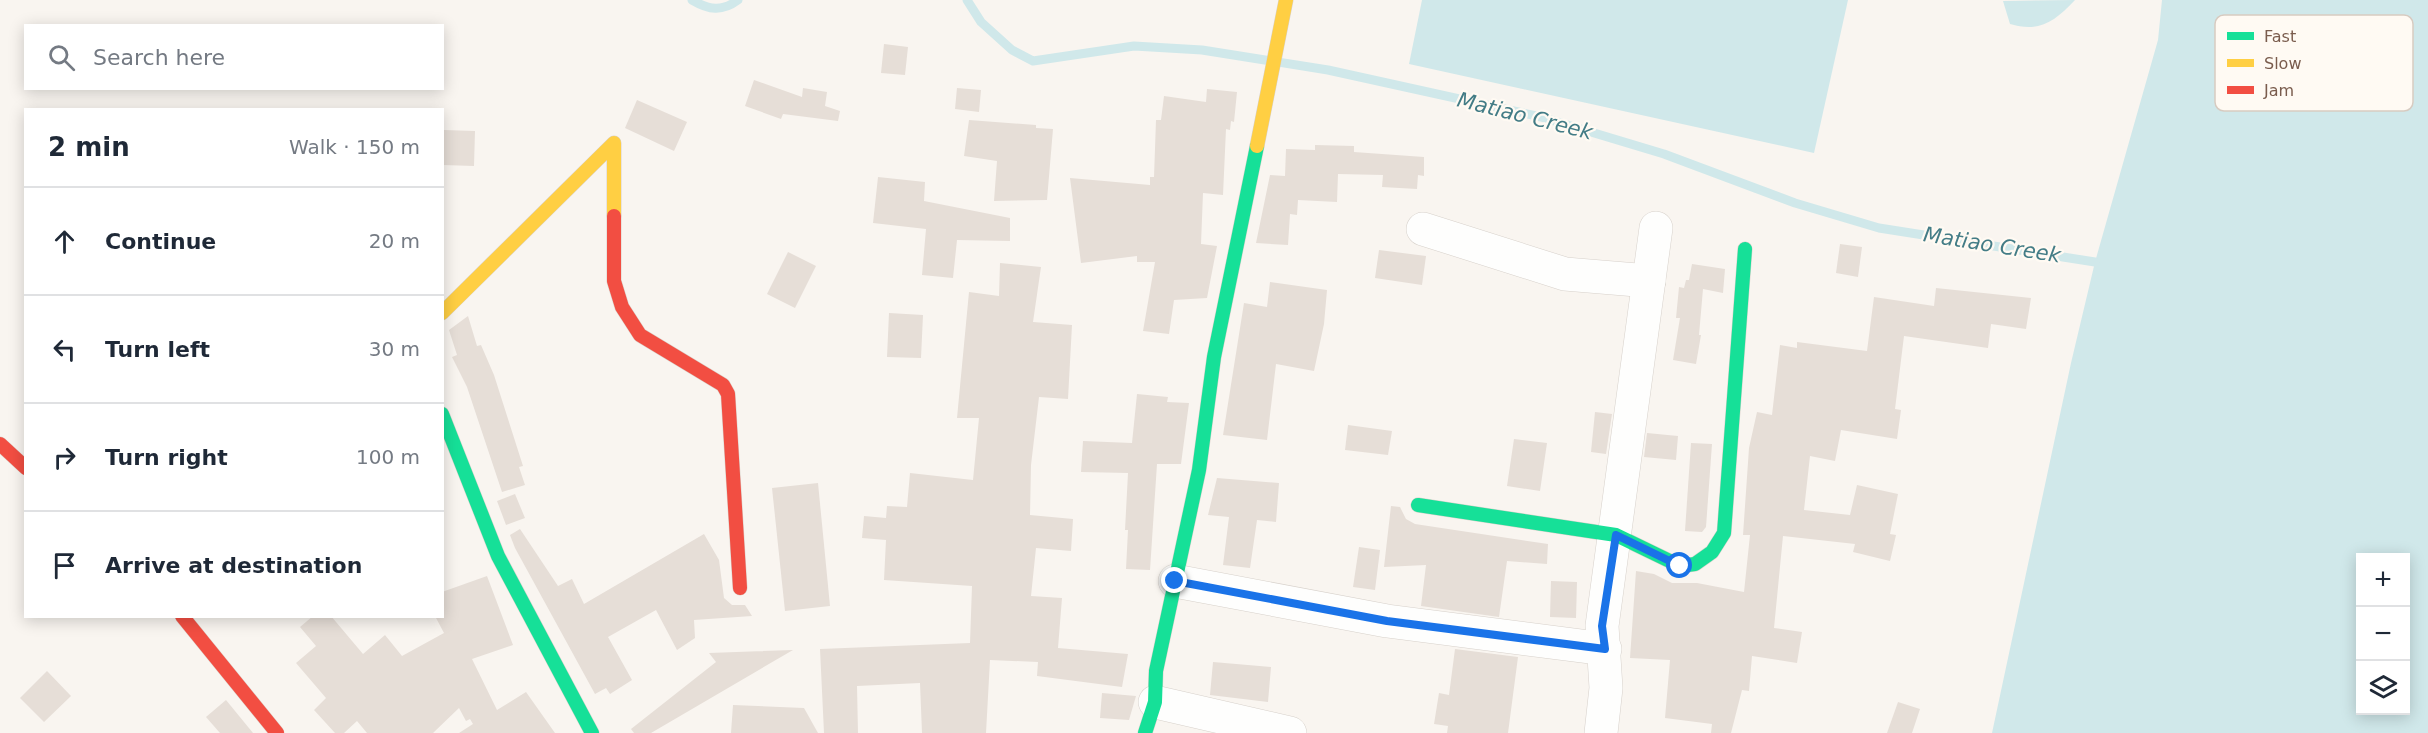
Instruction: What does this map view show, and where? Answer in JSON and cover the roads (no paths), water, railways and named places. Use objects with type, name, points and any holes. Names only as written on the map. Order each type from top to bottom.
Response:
[{"type":"street","points":[[1145,733],[1155,702],[1156,671],[1199,470],[1214,357],[1286,0]]},
{"type":"street","points":[[444,311],[614,143],[614,281],[622,307],[640,335],[723,385],[728,394],[740,588]]},
{"type":"street","points":[[1601,733],[1605,709],[1605,649],[1602,626],[1656,228]]},
{"type":"street","points":[[1423,229],[1565,274],[1649,281]]},
{"type":"street","points":[[1418,505],[1616,535],[1680,566],[1695,564],[1712,552],[1724,533],[1745,249]]},
{"type":"street","points":[[444,419],[498,556],[592,733]]},
{"type":"street","points":[[0,444],[24,466]]},
{"type":"street","points":[[1175,581],[1387,621],[1605,649]]},
{"type":"street","points":[[184,618],[277,733]]},
{"type":"street","points":[[1155,702],[1290,733]]},
{"type":"water","points":[[1422,0],[1848,0],[1814,153],[1409,64]]},
{"type":"water","points":[[2075,0],[2054,19],[2030,27],[2010,24],[2003,1]]},
{"type":"water","points":[[2162,0],[2428,0],[2428,733],[1992,733],[2071,363],[2095,262],[2158,40]]},
{"type":"waterway","name":"Matiao Creek","points":[[692,0],[710,8],[721,8],[738,0]]},
{"type":"waterway","name":"Matiao Creek","points":[[967,0],[981,22],[1012,50],[1033,61],[1134,46],[1202,50],[1328,70],[1541,117],[1664,154],[1795,203],[1879,228],[2095,262]]}]
